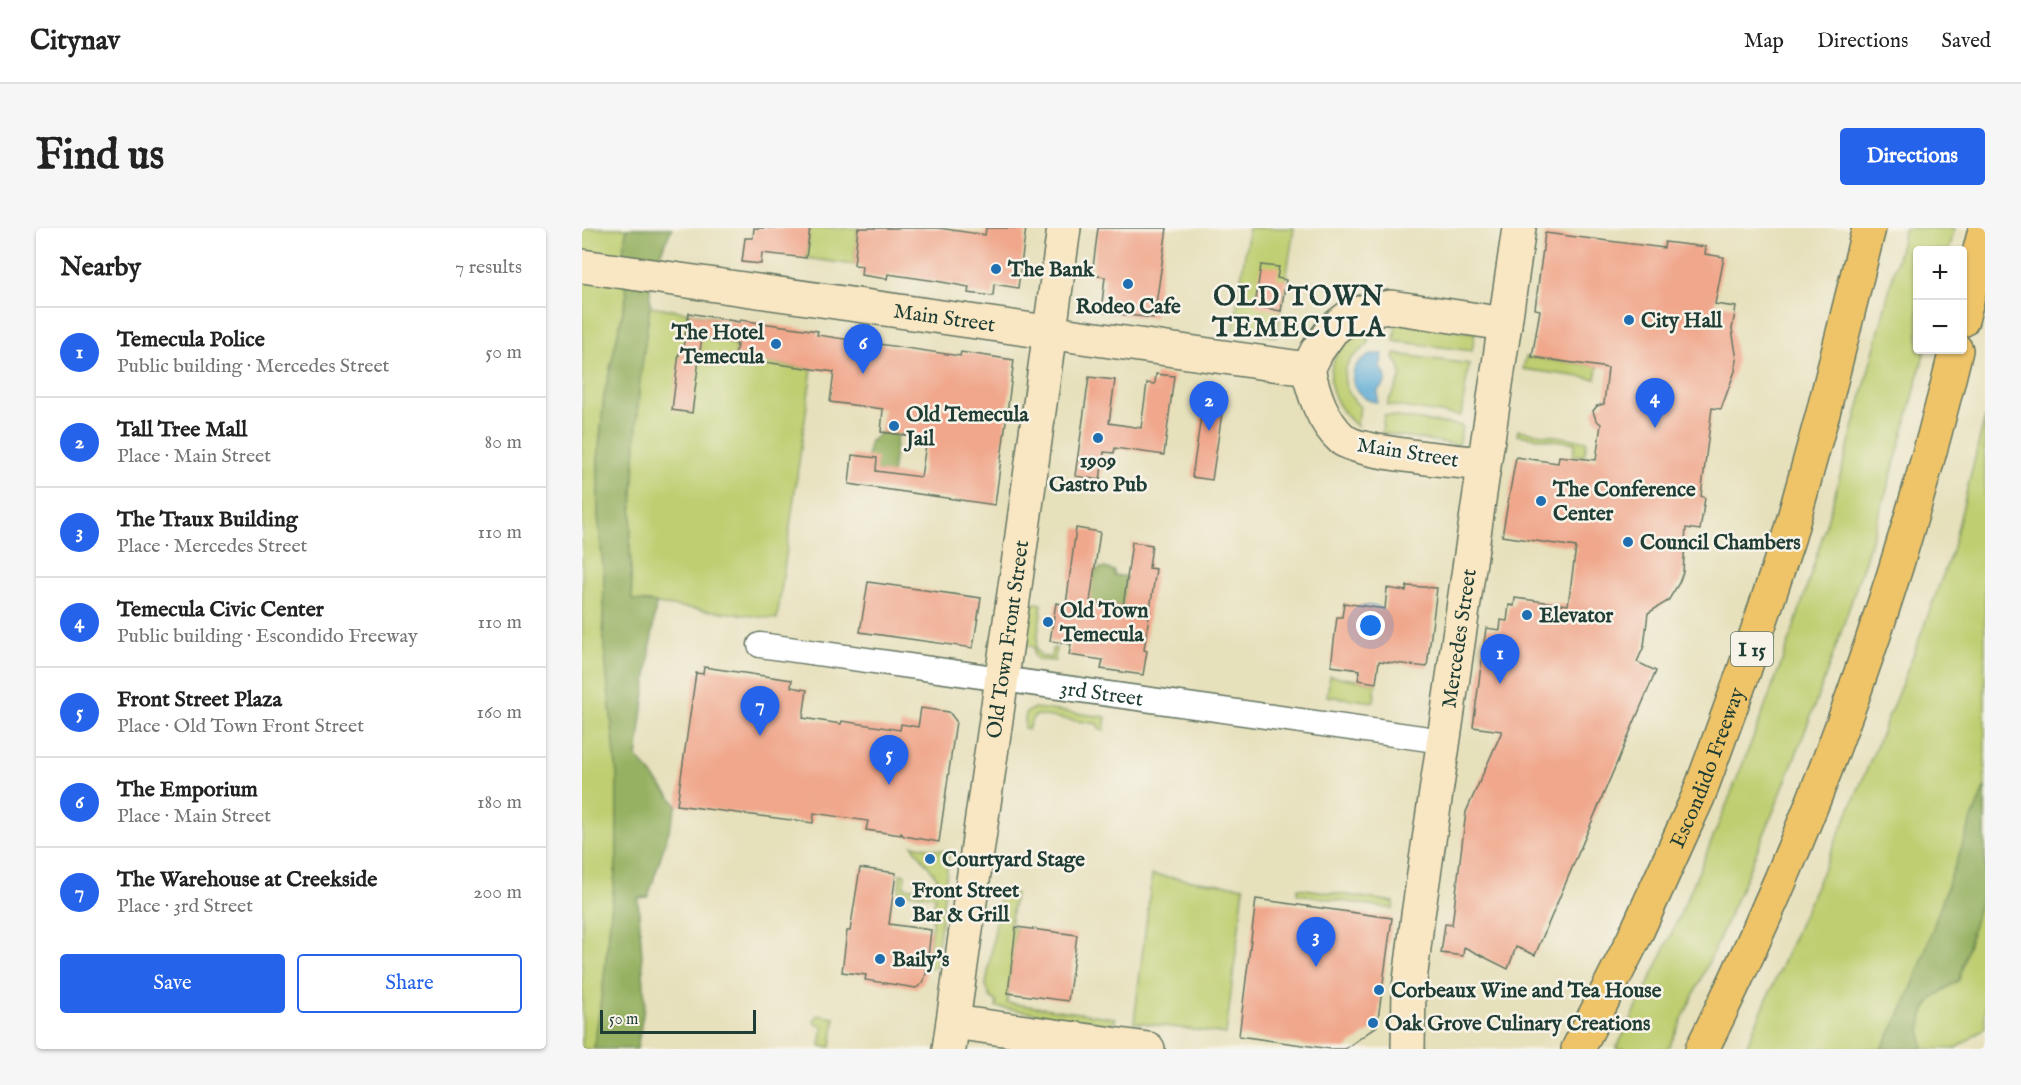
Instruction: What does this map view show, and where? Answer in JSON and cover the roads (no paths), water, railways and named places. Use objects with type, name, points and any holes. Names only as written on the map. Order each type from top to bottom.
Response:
[{"type":"highway","name":"Escondido Freeway","points":[[1578,1049],[1635,938],[1693,808],[1744,671],[1789,536],[1823,413],[1869,228]]},
{"type":"highway","points":[[1967,300],[1985,230]]},
{"type":"highway","points":[[1702,1049],[1775,891],[1855,692],[1901,551],[1934,438],[1955,354]]},
{"type":"street","name":"Old Town Front Street","points":[[951,1035],[1064,228]]},
{"type":"street","name":"Mercedes Street","points":[[1407,1049],[1409,989],[1483,464],[1519,228]]},
{"type":"street","name":"Main Street","points":[[582,266],[1308,369],[1316,399],[1328,423],[1343,441],[1372,450],[1483,464]]},
{"type":"street","points":[[1308,369],[1332,330],[1349,317],[1368,310],[1391,307],[1504,324]]},
{"type":"street","name":"3rd Street","points":[[760,645],[1443,741]]},
{"type":"street","points":[[951,1035],[1148,1049]]},
{"type":"water","points":[[1373,354],[1383,354],[1380,368],[1386,377],[1385,383],[1378,390],[1377,402],[1366,399],[1358,391],[1353,381],[1357,364]]},
{"type":"place","name":"The Bank","points":[[996,269]]},
{"type":"place","name":"Rodeo Cafe","points":[[1128,284]]},
{"type":"place","name":"City Hall","points":[[1629,320]]},
{"type":"place","name":"The Hotel Temecula","points":[[776,344]]},
{"type":"place","name":"The Emporium","points":[[863,374]]},
{"type":"place","name":"Old Temecula Jail","points":[[894,426]]},
{"type":"place","name":"Temecula Civic Center","points":[[1655,428]]},
{"type":"place","name":"Tall Tree Mall","points":[[1209,431]]},
{"type":"place","name":"1909 Gastro Pub","points":[[1098,438]]},
{"type":"place","name":"The Conference Center","points":[[1541,501]]},
{"type":"place","name":"Council Chambers","points":[[1628,542]]},
{"type":"place","name":"Elevator","points":[[1527,615]]},
{"type":"place","name":"Old Town Temecula","points":[[1048,622]]},
{"type":"place","name":"Temecula Police","points":[[1500,684]]},
{"type":"place","name":"The Warehouse at Creekside","points":[[760,736]]},
{"type":"place","name":"Front Street Plaza","points":[[889,785]]},
{"type":"place","name":"Courtyard Stage","points":[[930,859]]},
{"type":"place","name":"Front Street Bar & Grill","points":[[900,902]]},
{"type":"place","name":"Baily's","points":[[880,959]]},
{"type":"place","name":"The Traux Building","points":[[1316,967]]},
{"type":"place","name":"Corbeaux Wine and Tea House","points":[[1379,990]]},
{"type":"place","name":"Oak Grove Culinary Creations","points":[[1373,1023]]},
{"type":"district","name":"OLD TOWN TEMECULA","points":[[1299,312]]}]
